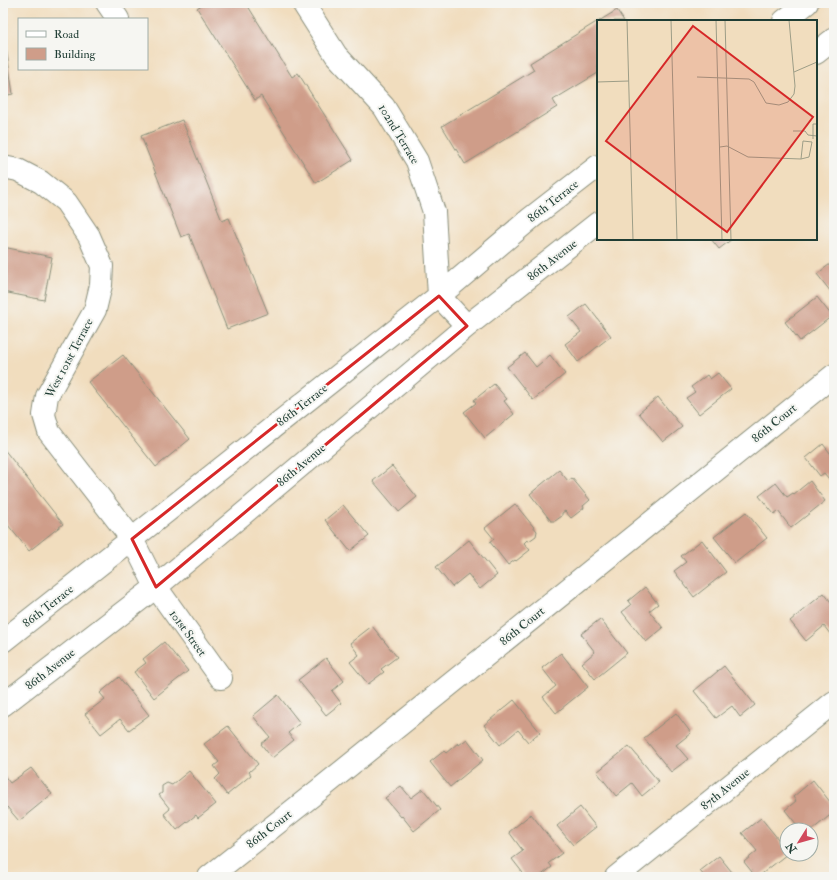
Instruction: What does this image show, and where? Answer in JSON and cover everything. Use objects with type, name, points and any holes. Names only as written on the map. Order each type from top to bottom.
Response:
[{"type":"street","points":[[107,3],[117,18]]},
{"type":"street","name":"102nd Terrace","points":[[303,3],[336,55],[384,107],[416,161],[434,212],[439,296]]},
{"type":"street","points":[[785,20],[807,3]]},
{"type":"street","points":[[817,52],[834,39]]},
{"type":"street","name":"West 101st Terrace","points":[[3,167],[18,170],[41,182],[66,202],[90,236],[102,266],[101,285],[95,310],[47,396],[44,415],[49,432],[132,539],[156,587]]},
{"type":"street","name":"86th Terrace","points":[[3,641],[439,296],[531,218],[597,167]]},
{"type":"street","name":"86th Avenue","points":[[3,705],[156,587],[467,326],[597,225]]},
{"type":"street","points":[[439,296],[467,326]]},
{"type":"street","name":"86th Court","points":[[209,877],[834,375]]},
{"type":"street","name":"101st Street","points":[[156,587],[221,678]]},
{"type":"street","name":"87th Avenue","points":[[616,877],[834,702]]},
{"type":"highlighted area","points":[[439,296],[467,326],[156,587],[132,539]]},
{"type":"building","points":[[205,3],[246,3],[292,77],[298,73],[353,160],[316,183],[261,96],[255,100],[197,8]]},
{"type":"building","points":[[617,10],[623,20],[601,20]]},
{"type":"building","points":[[597,22],[597,74],[553,100],[557,107],[465,164],[442,126],[534,70],[530,63]]},
{"type":"building","points":[[4,34],[13,94],[3,96],[3,35]]},
{"type":"building","points":[[182,120],[222,221],[229,218],[268,313],[227,329],[189,234],[181,237],[141,136]]},
{"type":"building","points":[[712,240],[731,240],[719,249]]},
{"type":"building","points":[[3,247],[52,257],[44,300],[3,292]]},
{"type":"building","points":[[834,261],[834,296],[817,274]]},
{"type":"building","points":[[817,297],[832,316],[800,341],[785,322]]},
{"type":"building","points":[[586,304],[611,336],[578,362],[565,344],[581,332],[569,317]]},
{"type":"building","points":[[525,353],[536,367],[550,355],[565,374],[533,400],[507,367]]},
{"type":"building","points":[[123,355],[190,439],[156,467],[88,382]]},
{"type":"building","points":[[718,373],[731,389],[699,414],[686,398],[695,392],[691,387],[707,375],[710,379]]},
{"type":"building","points":[[494,384],[507,399],[504,401],[514,414],[485,438],[464,412],[476,403],[474,400]]},
{"type":"building","points":[[658,397],[682,427],[663,442],[639,413]]},
{"type":"building","points":[[823,444],[834,458],[834,485],[824,473],[820,476],[806,458]]},
{"type":"building","points":[[3,448],[63,524],[29,551],[3,519]]},
{"type":"building","points":[[392,466],[417,497],[399,512],[373,481]]},
{"type":"building","points":[[559,470],[568,481],[572,478],[590,500],[583,506],[584,508],[571,518],[565,511],[562,513],[562,516],[555,521],[551,521],[530,494]]},
{"type":"building","points":[[810,481],[825,501],[791,528],[778,511],[774,514],[759,496],[776,483],[787,497],[793,493],[794,494]]},
{"type":"building","points":[[515,504],[537,531],[536,536],[524,543],[530,550],[516,561],[515,560],[508,565],[490,542],[494,539],[485,528]]},
{"type":"building","points":[[343,505],[369,536],[350,551],[325,520]]},
{"type":"building","points":[[746,512],[767,538],[735,563],[714,537]]},
{"type":"building","points":[[469,540],[497,575],[480,589],[468,574],[452,587],[436,567]]},
{"type":"building","points":[[702,540],[726,572],[694,597],[674,571],[686,562],[681,556]]},
{"type":"building","points":[[645,587],[658,604],[649,611],[663,628],[646,642],[622,612],[631,605],[628,601]]},
{"type":"building","points":[[824,593],[834,606],[834,639],[824,626],[806,641],[790,621]]},
{"type":"building","points":[[600,619],[627,653],[595,679],[582,663],[595,652],[581,634]]},
{"type":"building","points":[[372,626],[397,657],[381,669],[384,672],[368,684],[350,662],[359,655],[350,643]]},
{"type":"building","points":[[164,642],[188,671],[154,698],[134,672],[146,663],[143,659]]},
{"type":"building","points":[[561,653],[588,687],[556,713],[543,697],[556,686],[542,668]]},
{"type":"building","points":[[326,658],[344,681],[332,691],[341,703],[326,715],[298,680]]},
{"type":"building","points":[[724,666],[755,705],[740,717],[732,706],[716,718],[694,691]]},
{"type":"building","points":[[119,677],[149,715],[129,730],[120,719],[101,734],[85,714],[105,699],[100,693]]},
{"type":"building","points":[[278,695],[300,723],[288,733],[294,740],[272,758],[261,744],[270,737],[253,716]]},
{"type":"building","points":[[514,700],[540,732],[528,742],[518,730],[500,745],[484,725]]},
{"type":"building","points":[[676,713],[691,733],[676,745],[688,759],[671,772],[644,738]]},
{"type":"building","points":[[228,726],[258,764],[249,772],[251,775],[227,795],[215,779],[220,774],[214,766],[219,762],[204,744]]},
{"type":"building","points":[[467,739],[483,760],[450,787],[430,762],[444,751],[446,753],[458,743],[459,745]]},
{"type":"building","points":[[629,746],[659,782],[642,796],[632,783],[616,796],[597,772]]},
{"type":"building","points":[[31,768],[52,794],[19,821],[7,807],[5,809],[3,806],[3,774],[10,783]]},
{"type":"building","points":[[189,771],[216,804],[198,818],[196,815],[177,830],[164,814],[170,809],[159,795],[162,793],[162,786],[167,783],[172,785]]},
{"type":"building","points":[[813,780],[834,807],[834,812],[819,824],[819,822],[795,822],[785,810],[796,801],[793,797]]},
{"type":"building","points":[[401,786],[411,798],[423,789],[440,810],[414,831],[385,798]]},
{"type":"building","points":[[580,807],[596,827],[573,845],[557,826]]},
{"type":"building","points":[[531,814],[562,853],[549,863],[552,867],[539,877],[526,877],[512,859],[523,851],[509,832]]},
{"type":"building","points":[[761,818],[779,840],[779,860],[758,877],[756,877],[744,862],[757,851],[742,833]]},
{"type":"building","points":[[719,856],[736,877],[705,877],[700,871]]}]
